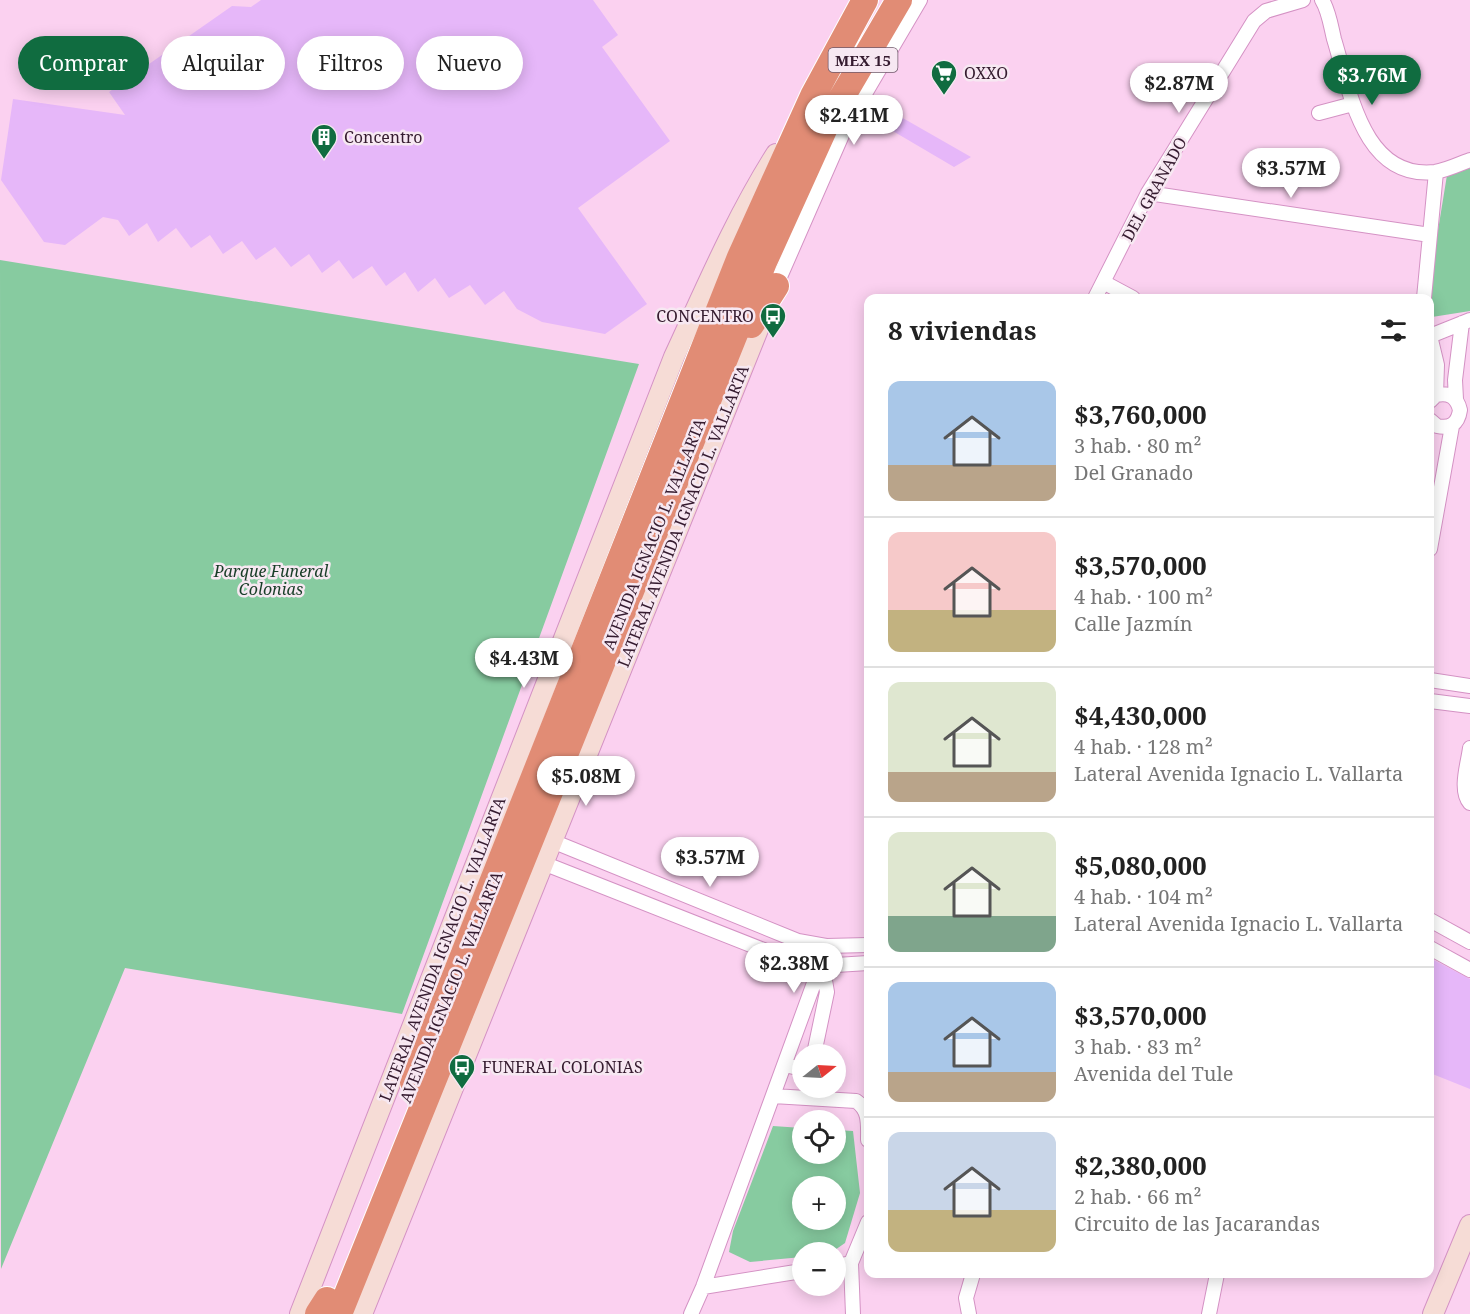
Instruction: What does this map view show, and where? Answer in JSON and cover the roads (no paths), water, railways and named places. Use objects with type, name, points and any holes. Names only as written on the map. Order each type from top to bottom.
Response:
[{"type":"highway","name":"AVENIDA IGNACIO L. VALLARTA","points":[[326,1310],[740,257],[813,96],[865,0]]},
{"type":"highway","name":"AVENIDA IGNACIO L. VALLARTA","points":[[326,1310],[377,1219],[764,262],[828,121],[899,0]]},
{"type":"highway","points":[[718,375],[776,286]]},
{"type":"highway","points":[[360,1314],[377,1219]]},
{"type":"street","points":[[776,286],[846,126],[920,0]]},
{"type":"street","name":"DEL GRANADO","points":[[1098,294],[1148,194],[1254,21],[1266,11],[1303,0]]},
{"type":"street","points":[[1322,0],[1353,104],[1374,148],[1386,159],[1417,171],[1436,172],[1470,160]]},
{"type":"street","name":"LATERAL AVENIDA IGNACIO L. VALLARTA","points":[[300,1314],[674,357],[710,274],[750,195],[813,96]]},
{"type":"street","points":[[1319,113],[1353,104]]},
{"type":"street","points":[[1424,294],[1436,172]]},
{"type":"street","points":[[1148,194],[1430,235]]},
{"type":"street","points":[[1105,283],[1126,294]]},
{"type":"street","name":"LATERAL AVENIDA IGNACIO L. VALLARTA","points":[[360,1314],[776,286]]},
{"type":"street","points":[[1434,337],[1466,322]]},
{"type":"street","points":[[1434,525],[1452,426],[1460,410],[1456,399],[1455,380],[1466,322]]},
{"type":"street","points":[[1434,352],[1437,365],[1434,390]]},
{"type":"street","points":[[1434,398],[1443,393],[1456,399]]},
{"type":"street","points":[[1434,425],[1452,426]]},
{"type":"street","points":[[1434,681],[1470,686]]},
{"type":"street","points":[[1434,701],[1470,706]]},
{"type":"street","points":[[1470,748],[1465,786],[1466,798],[1470,803]]},
{"type":"street","points":[[552,841],[798,941],[826,946],[864,945]]},
{"type":"street","points":[[543,863],[794,962],[823,971],[864,964]]},
{"type":"street","points":[[1434,922],[1470,942]]},
{"type":"street","points":[[816,1044],[826,992],[823,971],[826,946]]},
{"type":"street","points":[[1434,950],[1470,970]]},
{"type":"street","points":[[691,1314],[703,1287],[814,983],[823,971]]},
{"type":"street","points":[[801,1023],[820,1027]]},
{"type":"street","points":[[785,1065],[792,1067]]},
{"type":"street","points":[[773,1096],[792,1095]]},
{"type":"street","points":[[834,1098],[856,1101],[864,1106]]},
{"type":"street","points":[[1433,1314],[1470,1225]]},
{"type":"street","points":[[854,1314],[851,1263],[864,1232]]},
{"type":"street","points":[[846,1264],[851,1263]]},
{"type":"street","points":[[703,1287],[792,1273]]},
{"type":"street","points":[[969,1314],[966,1298],[972,1278]]},
{"type":"street","points":[[1209,1314],[1215,1278]]},
{"type":"place","name":"OXXO","points":[[944,96]]},
{"type":"place","name":"Concentro","points":[[324,160]]},
{"type":"place","name":"CONCENTRO","points":[[773,339]]},
{"type":"place","name":"FUNERAL COLONIAS","points":[[462,1090]]},
{"type":"park label","name":"Parque Funeral Colonias","points":[[271,580]]}]
